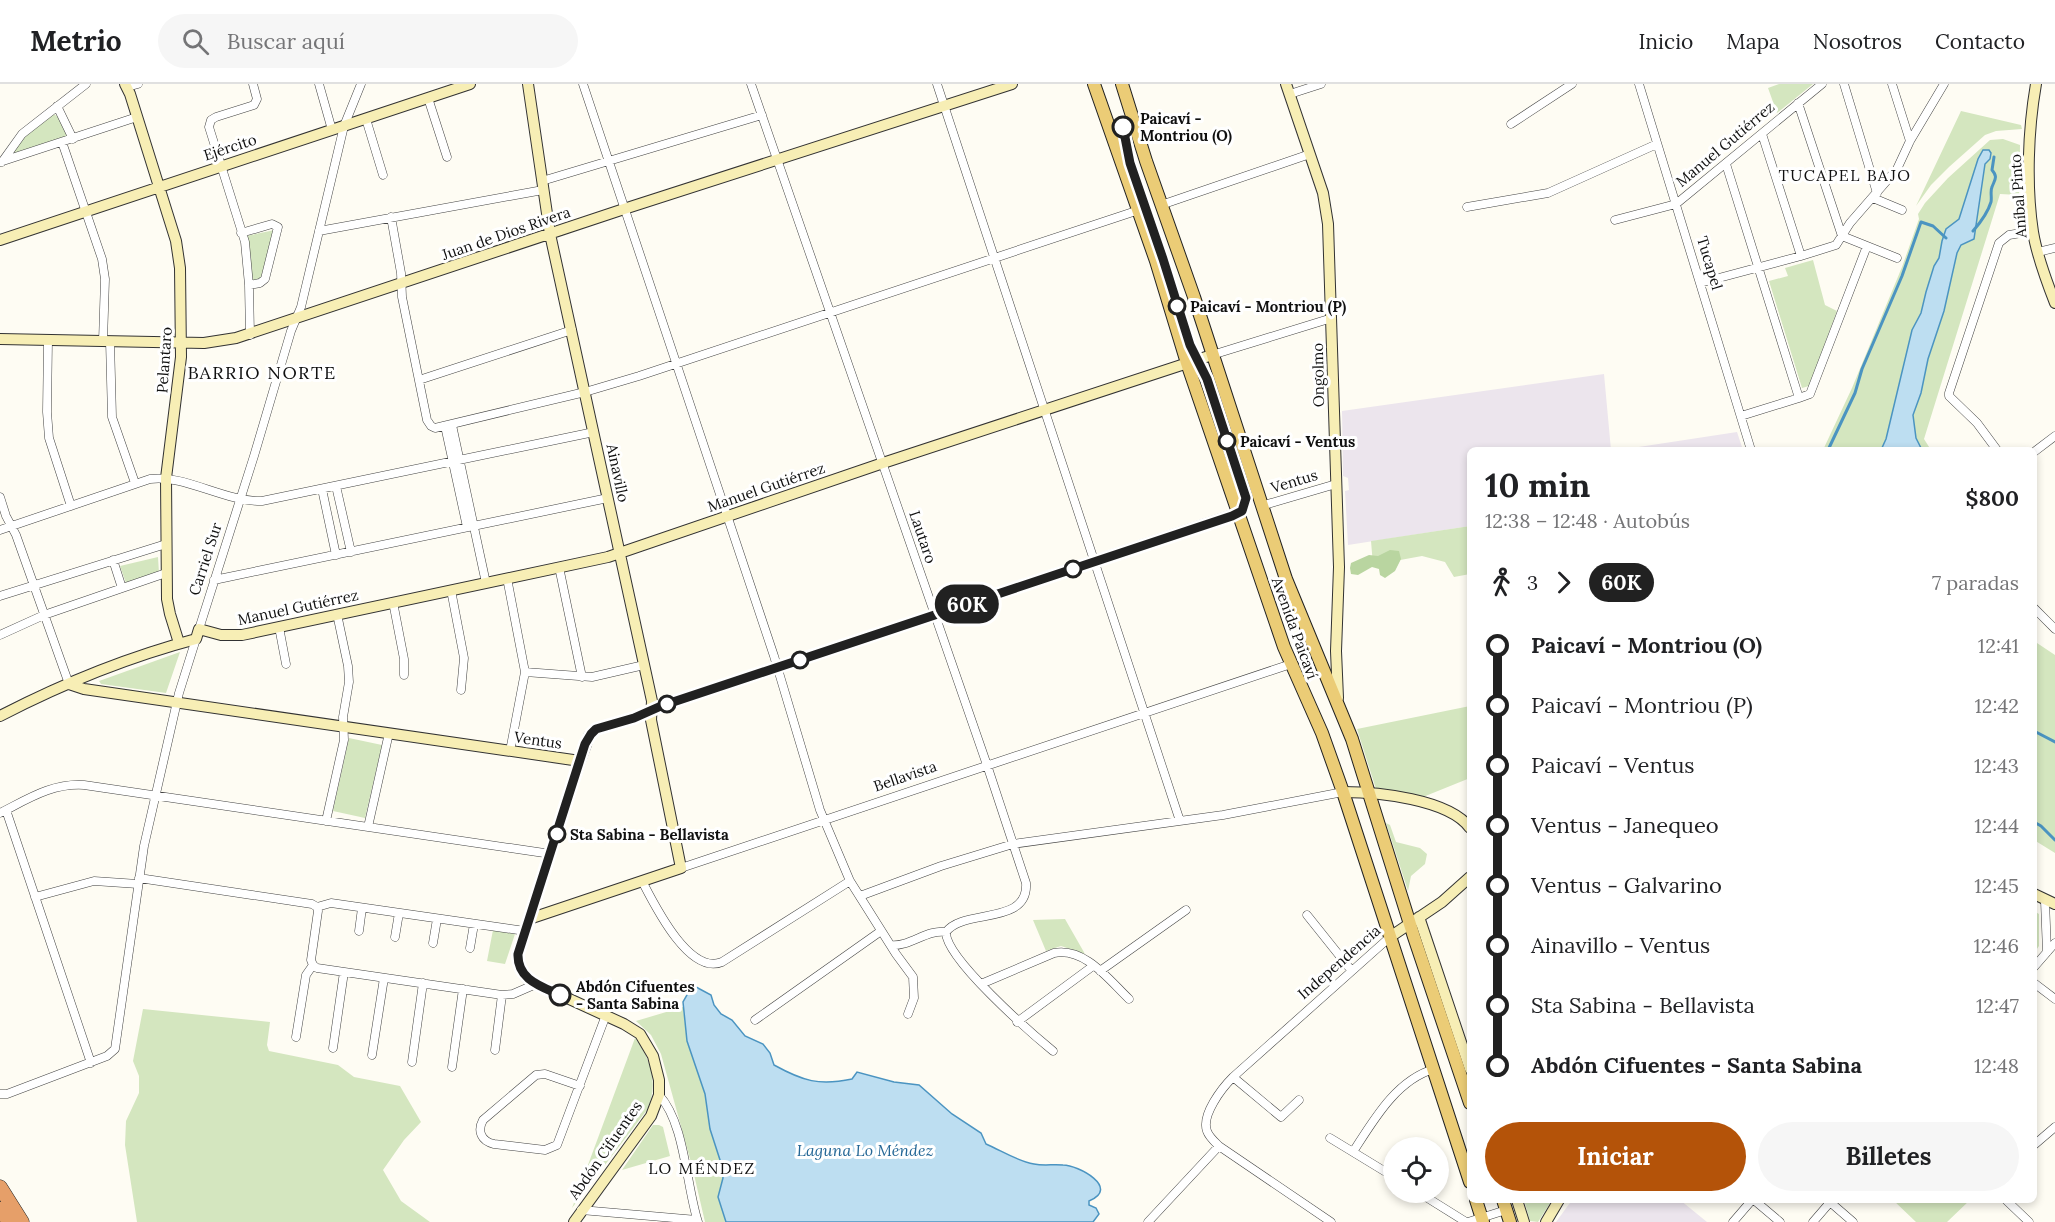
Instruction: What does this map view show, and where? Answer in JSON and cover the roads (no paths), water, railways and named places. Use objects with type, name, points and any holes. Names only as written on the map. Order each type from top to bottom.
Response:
[{"type":"highway","points":[[0,1187],[22,1222]]},
{"type":"highway","points":[[0,1209],[9,1222]]},
{"type":"main road","name":"Avenida Paicaví","points":[[1094,84],[1139,210],[1187,363],[1291,664],[1322,733],[1343,792],[1467,1173]]},
{"type":"main road","name":"Avenida Paicaví","points":[[1122,84],[1297,610],[1349,729],[1368,792],[1414,919],[1467,1093]]},
{"type":"main road","points":[[1477,1203],[1482,1220]]},
{"type":"street","points":[[1,162],[22,134],[86,84]]},
{"type":"street","points":[[250,334],[247,259],[242,233],[209,127],[210,122],[216,117],[254,105],[257,99],[253,84]]},
{"type":"street","points":[[319,84],[332,130]]},
{"type":"street","name":"Carriel Sur","points":[[91,1062],[113,1052],[138,881],[154,796],[177,702],[295,320],[301,307],[344,126],[361,84]]},
{"type":"street","name":"Ejército","points":[[0,240],[470,84]]},
{"type":"street","name":"Ainavillo","points":[[528,84],[550,234],[652,701],[651,720],[681,868]]},
{"type":"street","points":[[583,84],[777,668],[820,810],[850,881],[913,977],[914,998],[908,1014]]},
{"type":"street","name":"Lautaro","points":[[751,84],[1026,883],[1026,894],[1021,902],[1010,910],[954,925],[946,932],[936,932],[898,945],[891,945]]},
{"type":"street","points":[[937,84],[1180,821]]},
{"type":"street","name":"Juan de Dios Rivera","points":[[0,339],[215,342],[250,334],[624,209],[1012,84]]},
{"type":"street","points":[[1288,89],[1321,84]]},
{"type":"street","points":[[1511,124],[1572,84]]},
{"type":"street","name":"Tucapel","points":[[1639,84],[1750,447]]},
{"type":"street","name":"Manuel Gutiérrez","points":[[1676,204],[1822,84]]},
{"type":"street","points":[[1844,84],[1875,196],[1902,210]]},
{"type":"street","points":[[1892,84],[1910,141]]},
{"type":"street","name":"Aníbal Pinto","points":[[2036,84],[2030,129],[2033,231],[2055,303]]},
{"type":"street","name":"Pelantaro","points":[[130,85],[137,117],[179,258],[182,342],[166,478],[168,606],[179,643]]},
{"type":"street","points":[[1700,283],[1833,246],[1897,169],[1940,86]]},
{"type":"street","name":"Ongolmo","points":[[1288,89],[1327,211],[1339,578],[1336,678],[1339,708]]},
{"type":"street","points":[[428,98],[447,157]]},
{"type":"street","points":[[1798,103],[1842,236],[1897,258]]},
{"type":"street","points":[[57,106],[73,139]]},
{"type":"street","points":[[319,231],[543,186],[608,161],[762,115]]},
{"type":"street","points":[[1,162],[137,117]]},
{"type":"street","points":[[366,118],[383,175]]},
{"type":"street","points":[[1762,134],[1801,256]]},
{"type":"street","points":[[62,142],[104,267],[112,417],[135,483]]},
{"type":"street","points":[[1467,207],[1548,193],[1657,144]]},
{"type":"street","points":[[1161,205],[1310,154]]},
{"type":"street","points":[[1726,164],[1799,398]]},
{"type":"street","points":[[1615,220],[1676,204]]},
{"type":"street","points":[[391,218],[402,297],[419,380],[428,420],[435,428],[585,392],[676,364],[1139,210]]},
{"type":"street","points":[[242,233],[272,224],[278,228],[265,279],[260,283],[249,285]]},
{"type":"street","points":[[1995,447],[1977,423],[1948,394],[2000,243],[2009,235],[2033,231]]},
{"type":"street","points":[[1741,416],[1810,394],[1867,246]]},
{"type":"street","points":[[2038,252],[2055,248]]},
{"type":"street","name":"Manuel Gutiérrez","points":[[0,716],[69,684],[179,643],[197,634],[229,636],[279,627],[621,553],[883,463],[1332,318]]},
{"type":"street","points":[[419,380],[572,330]]},
{"type":"street","points":[[48,340],[49,438],[71,506]]},
{"type":"street","points":[[448,426],[470,527],[486,583]]},
{"type":"street","points":[[0,530],[150,478],[166,478],[240,500],[269,501],[594,432]]},
{"type":"street","points":[[2037,450],[2055,436]]},
{"type":"street","name":"Ventus","points":[[1261,507],[1336,484]]},
{"type":"street","points":[[336,486],[351,552]]},
{"type":"street","points":[[322,489],[336,555]]},
{"type":"street","points":[[0,497],[69,684]]},
{"type":"street","points":[[214,580],[608,498]]},
{"type":"street","name":"Ventus","points":[[69,684],[84,689],[580,761],[587,740],[593,731],[1239,513]]},
{"type":"street","points":[[0,596],[166,544]]},
{"type":"street","points":[[113,560],[122,588]]},
{"type":"street","points":[[559,567],[582,677]]},
{"type":"street","points":[[0,635],[44,615],[166,573]]},
{"type":"street","points":[[507,578],[525,672],[510,751]]},
{"type":"street","points":[[452,590],[464,658],[461,690]]},
{"type":"street","points":[[393,603],[404,659],[404,675]]},
{"type":"street","points":[[2037,611],[2055,629]]},
{"type":"street","points":[[326,821],[344,740],[343,717],[349,674],[338,614]]},
{"type":"street","points":[[279,627],[286,664]]},
{"type":"street","name":"Bellavista","points":[[529,919],[1291,664]]},
{"type":"street","points":[[525,672],[582,677],[644,665]]},
{"type":"street","points":[[368,827],[389,733]]},
{"type":"street","points":[[580,761],[518,954],[518,962],[524,975],[536,984],[633,1029],[645,1041],[656,1064],[659,1095],[667,1104],[675,1124],[698,1221],[581,1210]]},
{"type":"street","points":[[2,1094],[91,1062],[3,811],[47,789],[84,784],[551,854]]},
{"type":"street","points":[[860,896],[941,866],[1013,844],[1232,814],[1343,792],[1368,792],[1445,808],[1467,825]]},
{"type":"street","name":"Independencia","points":[[1219,1146],[1208,1134],[1206,1123],[1216,1098],[1233,1077],[1389,937],[1442,902],[1467,880]]},
{"type":"street","points":[[35,897],[94,881],[138,881],[312,904],[317,907]]},
{"type":"street","points":[[642,882],[672,934],[701,961],[712,965],[722,962],[850,881]]},
{"type":"street","points":[[2047,952],[2050,902]]},
{"type":"street","points":[[317,907],[328,903],[525,932]]},
{"type":"street","points":[[317,907],[311,960],[317,968],[502,995],[513,994],[536,984]]},
{"type":"street","points":[[358,931],[362,908]]},
{"type":"street","points":[[1017,1022],[1186,910]]},
{"type":"street","points":[[395,937],[399,913]]},
{"type":"street","points":[[1307,915],[1351,970]]},
{"type":"street","points":[[433,943],[437,919]]},
{"type":"street","name":"Avenida Paicaví","points":[[1414,919],[1467,1061]]},
{"type":"street","points":[[470,948],[474,924]]},
{"type":"street","points":[[755,1020],[881,931]]},
{"type":"street","points":[[946,932],[948,944],[981,984],[1017,1022],[1053,1051]]},
{"type":"street","points":[[2037,964],[2055,943]]},
{"type":"street","points":[[981,984],[1054,953],[1064,951],[1073,953],[1097,968],[1129,999]]},
{"type":"street","points":[[296,1037],[306,975],[313,965]]},
{"type":"street","points":[[333,1048],[344,972]]},
{"type":"street","points":[[372,1055],[384,978]]},
{"type":"street","points":[[412,1062],[423,983]]},
{"type":"street","points":[[2037,985],[2055,999]]},
{"type":"street","points":[[452,1067],[463,989]]},
{"type":"street","points":[[495,1050],[502,995]]},
{"type":"street","points":[[580,1086],[545,1074],[537,1075],[483,1120],[480,1126],[482,1137],[488,1143],[494,1144],[545,1150],[554,1148],[559,1142],[580,1086],[606,1015]]},
{"type":"street","points":[[1353,1152],[1381,1109],[1412,1079],[1434,1069]]},
{"type":"street","points":[[1233,1077],[1281,1117],[1299,1100]]},
{"type":"street","name":"Abdón Cifuentes","points":[[574,1222],[651,1116],[659,1095]]},
{"type":"street","points":[[2037,1142],[2055,1127]]},
{"type":"street","points":[[1330,1138],[1383,1170]]},
{"type":"street","points":[[1148,1222],[1219,1146],[1331,1222]]},
{"type":"street","points":[[1436,1203],[1467,1222],[1482,1220],[1507,1211]]},
{"type":"street","points":[[1517,1203],[1524,1222]]},
{"type":"street","points":[[1545,1222],[1557,1203]]},
{"type":"street","points":[[1733,1222],[1750,1203]]},
{"type":"street","points":[[1757,1203],[1780,1222]]},
{"type":"street","points":[[1813,1222],[1829,1203]]},
{"type":"street","points":[[1833,1203],[1853,1222]]},
{"type":"street","points":[[2009,1203],[2024,1220]]},
{"type":"water","points":[[1983,150],[1989,150],[1991,153],[1990,159],[1985,164],[1974,239],[1961,245],[1957,253],[1944,311],[1913,415],[1916,438],[1920,447],[1882,447],[1912,330],[1921,313],[1946,229],[1959,219]]},
{"type":"water","name":"Laguna Lo Méndez","points":[[696,987],[711,995],[714,1005],[721,1014],[732,1020],[745,1036],[763,1044],[770,1053],[774,1065],[812,1081],[830,1082],[852,1079],[857,1072],[894,1082],[919,1085],[952,1114],[981,1133],[986,1144],[1028,1163],[1070,1166],[1094,1178],[1101,1190],[1098,1196],[1089,1201],[1089,1205],[1096,1208],[1099,1214],[1093,1222],[726,1222],[718,1197],[723,1178],[720,1160],[710,1129],[705,1094],[687,1041],[683,1002],[691,988]]},
{"type":"waterway","points":[[1973,231],[1984,217],[1991,202],[1991,189],[1995,178],[1992,170],[1994,157]]},
{"type":"waterway","points":[[1829,447],[1855,393],[1862,369],[1902,276],[1921,222],[1933,226],[1946,238]]},
{"type":"waterway","points":[[2037,733],[2055,742]]},
{"type":"waterway","points":[[2037,824],[2055,840]]},
{"type":"place","name":"Paicaví - Montriou (O)","points":[[1123,127]]},
{"type":"place","name":"Paicaví - Montriou (P)","points":[[1177,306]]},
{"type":"place","name":"Paicaví - Ventus","points":[[1227,441]]},
{"type":"place","name":"Sta Sabina - Bellavista","points":[[557,834]]},
{"type":"place","name":"Abdón Cifuentes - Santa Sabina","points":[[560,995]]},
{"type":"district","name":"TUCAPEL BAJO","points":[[1845,175]]},
{"type":"district","name":"BARRIO NORTE","points":[[262,372]]},
{"type":"district","name":"LO MÉNDEZ","points":[[702,1168]]}]
